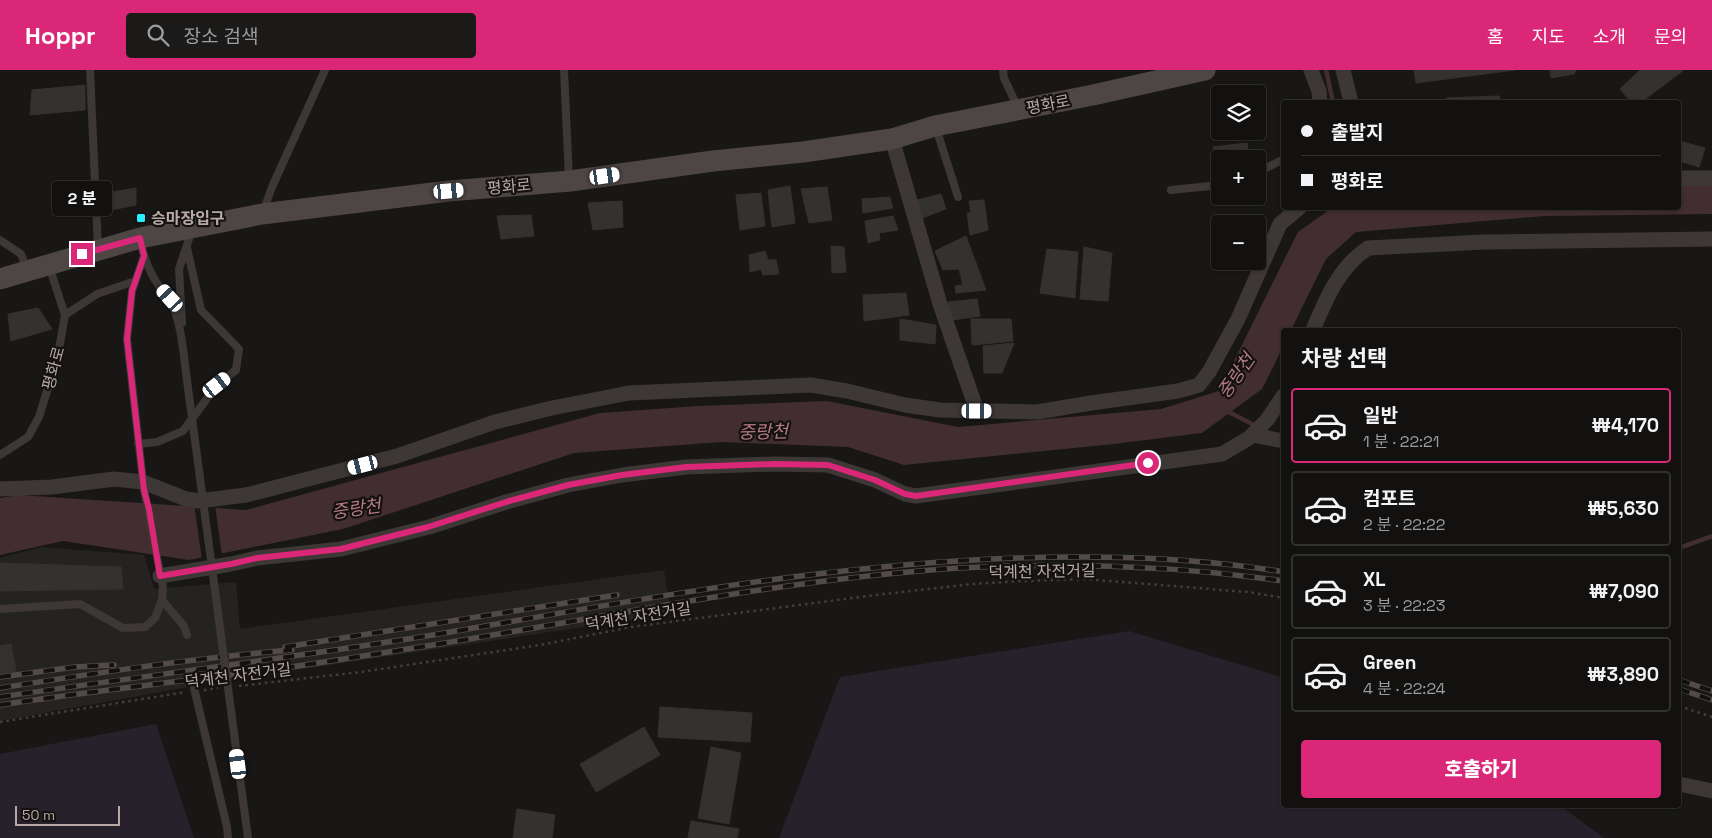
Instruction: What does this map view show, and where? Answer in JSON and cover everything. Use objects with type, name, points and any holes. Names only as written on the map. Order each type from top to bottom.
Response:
[{"type":"main road","name":"평화로","points":[[0,279],[98,249],[142,247],[193,228],[262,214],[449,191],[570,181],[892,139],[935,126],[1205,70]]},
{"type":"street","points":[[1311,70],[1319,91],[1320,100]]},
{"type":"street","points":[[1343,70],[1350,100]]},
{"type":"street","points":[[892,139],[940,304],[977,411]]},
{"type":"street","points":[[1681,178],[1712,178]]},
{"type":"street","points":[[0,489],[52,487],[114,479],[199,501],[246,495],[397,456],[495,422],[552,408],[629,393],[811,385],[847,391],[905,406],[940,410],[1036,412],[1178,392],[1199,385],[1209,372],[1238,319],[1280,224],[1297,210]]},
{"type":"street","points":[[1314,328],[1330,291],[1355,257],[1368,248],[1484,242],[1712,239]]},
{"type":"street","points":[[160,572],[231,564],[257,558],[341,549],[428,527],[506,502],[568,485],[622,475],[686,467],[774,464],[828,465],[875,480],[905,494],[916,496],[1222,454],[1249,438],[1281,399]]},
{"type":"street","points":[[1259,428],[1281,439]]},
{"type":"street","points":[[1681,784],[1712,792]]},
{"type":"lane","points":[[90,70],[98,249]]},
{"type":"lane","points":[[262,214],[272,187],[326,70]]},
{"type":"lane","points":[[564,70],[570,181]]},
{"type":"lane","points":[[1004,70],[1004,78],[1019,110]]},
{"type":"lane","points":[[935,126],[958,197]]},
{"type":"lane","points":[[1266,168],[1281,160]]},
{"type":"lane","points":[[1171,190],[1211,186]]},
{"type":"lane","points":[[181,338],[182,317],[179,269],[193,228]]},
{"type":"lane","points":[[0,240],[21,254],[27,271]]},
{"type":"lane","points":[[0,610],[80,604],[123,628],[145,627],[156,618],[162,600],[163,587],[143,486],[127,339],[132,291],[142,247]]},
{"type":"lane","points":[[142,247],[158,285],[170,298],[176,314],[181,338],[248,838]]},
{"type":"lane","points":[[138,444],[157,442],[183,431],[217,385],[236,370],[239,349],[201,310],[187,248]]},
{"type":"lane","name":"평화로","points":[[0,455],[28,437],[39,417],[58,355],[65,315],[48,264]]},
{"type":"lane","points":[[65,315],[97,294],[135,281]]},
{"type":"lane","points":[[162,600],[184,626],[187,635]]},
{"type":"lane","points":[[194,690],[228,838]]},
{"type":"path","name":"덕계천 자전거길","points":[[232,687],[361,672],[540,645],[631,627],[972,584],[1085,580],[1248,592],[1281,598]]},
{"type":"path","name":"덕계천 자전거길","points":[[0,722],[194,690],[222,688]]},
{"type":"path","points":[[1681,707],[1712,717]]},
{"type":"shaded area","points":[[42,547],[144,555],[154,589],[236,582],[240,629],[664,570],[671,614],[215,682],[0,721],[0,558]]},
{"type":"shaded area","points":[[1129,631],[1281,677],[1281,808],[1563,808],[1604,838],[779,838],[840,677]]},
{"type":"shaded area","points":[[156,724],[194,838],[0,838],[0,754]]},
{"type":"water","name":"중랑천","points":[[1681,185],[1712,185],[1712,214],[1545,216],[1356,232],[1326,259],[1292,328],[1281,328],[1281,351],[1262,389],[1202,433],[1114,444],[904,465],[848,447],[721,442],[574,453],[343,529],[189,560],[63,541],[0,555],[0,498],[19,495],[246,510],[600,413],[698,406],[827,401],[958,427],[1161,409],[1219,391],[1298,232],[1329,210],[1681,210]]},
{"type":"pier","points":[[194,503],[215,505],[222,556],[202,560]]},
{"type":"building","points":[[1414,70],[1515,70],[1416,83]]},
{"type":"building","points":[[1550,70],[1576,70],[1574,74],[1551,78]]},
{"type":"building","points":[[1640,70],[1684,70],[1644,100],[1629,100],[1620,89]]},
{"type":"building","points":[[85,85],[85,110],[30,115],[32,90]]},
{"type":"building","points":[[1499,96],[1500,100],[1446,100],[1446,98]]},
{"type":"building","points":[[1681,142],[1705,148],[1699,167],[1681,162]]},
{"type":"building","points":[[1247,143],[1248,150],[1214,150],[1213,147]]},
{"type":"building","points":[[790,186],[795,223],[772,227],[768,190]]},
{"type":"building","points":[[827,187],[832,220],[809,223],[801,189]]},
{"type":"building","points":[[136,188],[136,205],[106,211],[101,194]]},
{"type":"building","points":[[761,193],[765,226],[740,230],[736,195]]},
{"type":"building","points":[[941,194],[946,209],[922,218],[917,200]]},
{"type":"building","points":[[890,197],[893,208],[863,213],[862,199]]},
{"type":"building","points":[[984,200],[988,230],[970,235],[967,213],[971,213],[969,201]]},
{"type":"building","points":[[622,201],[623,227],[593,230],[588,203]]},
{"type":"building","points":[[531,215],[534,236],[501,239],[497,216]]},
{"type":"building","points":[[893,216],[898,230],[879,233],[880,240],[868,243],[865,221]]},
{"type":"building","points":[[966,236],[986,290],[956,293],[955,286],[963,285],[959,269],[943,270],[935,251]]},
{"type":"building","points":[[831,246],[844,247],[846,272],[832,273]]},
{"type":"building","points":[[1084,247],[1112,253],[1108,301],[1080,299]]},
{"type":"building","points":[[1047,249],[1078,252],[1075,298],[1040,293]]},
{"type":"building","points":[[765,251],[768,260],[776,260],[779,274],[763,275],[761,269],[750,272],[749,255]]},
{"type":"building","points":[[906,293],[909,315],[864,321],[863,295]]},
{"type":"building","points":[[977,299],[980,316],[952,320],[948,302]]},
{"type":"building","points":[[38,308],[52,329],[11,341],[8,314]]},
{"type":"building","points":[[900,319],[936,325],[935,344],[900,340]]},
{"type":"building","points":[[971,319],[1011,319],[1013,341],[972,345]]},
{"type":"building","points":[[1014,343],[1002,373],[984,373],[983,346]]},
{"type":"building","points":[[0,563],[121,567],[123,589],[0,591]]},
{"type":"building","points":[[11,644],[16,671],[0,674],[0,646]]},
{"type":"building","points":[[660,707],[752,713],[750,742],[658,737]]},
{"type":"building","points":[[644,727],[660,755],[596,792],[580,764]]},
{"type":"building","points":[[711,747],[741,753],[729,824],[698,818]]},
{"type":"building","points":[[517,809],[555,815],[552,838],[513,838]]},
{"type":"building","points":[[691,821],[739,829],[737,838],[688,838]]},
{"type":"waterway","points":[[1326,70],[1333,100]]},
{"type":"waterway","points":[[1225,410],[1256,426]]},
{"type":"waterway","points":[[1681,547],[1712,536]]},
{"type":"railway","points":[[0,697],[338,650],[687,592],[845,571],[924,563],[1003,558],[1133,558],[1184,560],[1281,572]]},
{"type":"railway","points":[[0,705],[298,666],[765,589],[894,573],[1041,565],[1162,569],[1281,581]]},
{"type":"railway","points":[[285,647],[617,595]]},
{"type":"railway","points":[[0,688],[109,671],[292,650]]},
{"type":"railway","points":[[0,677],[75,667],[114,665]]},
{"type":"railway","points":[[1681,681],[1712,691]]},
{"type":"railway","points":[[1681,690],[1712,700]]},
{"type":"place","name":"승마장입구","points":[[141,218]]},
{"type":"route","points":[[82,254],[140,238],[144,256],[132,291],[127,339],[144,490],[160,576],[257,558],[341,549],[428,527],[506,502],[568,485],[622,475],[686,467],[774,464],[828,465],[875,480],[905,494],[916,496],[1148,463]]}]
